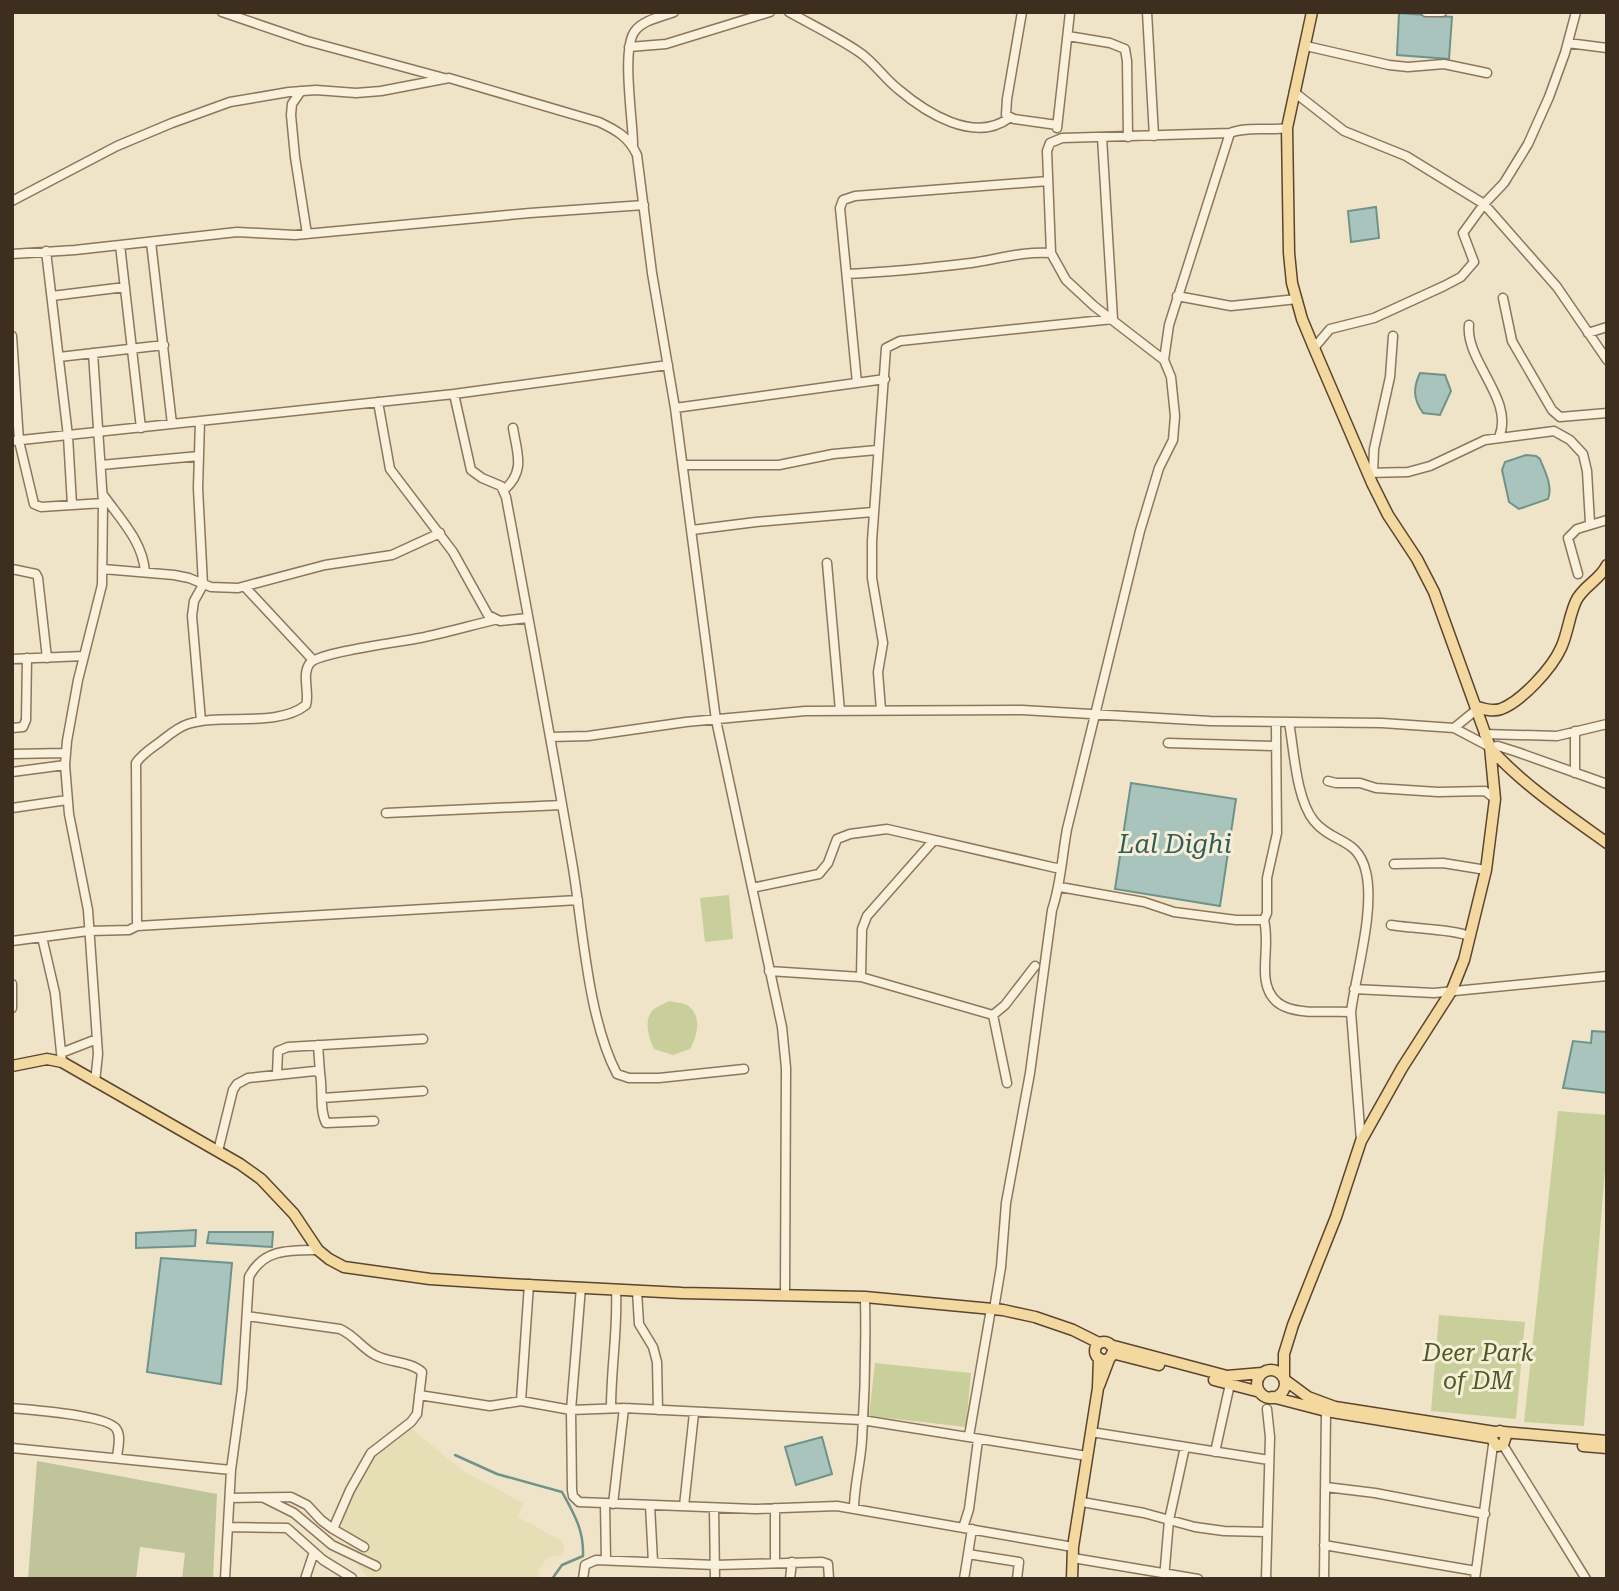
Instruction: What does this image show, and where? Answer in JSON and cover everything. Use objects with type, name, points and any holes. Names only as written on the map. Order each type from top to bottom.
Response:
[{"type":"main road","points":[[1312,12],[1287,128],[1289,253],[1297,299],[1314,348],[1388,515],[1418,559],[1434,592],[1490,747],[1502,761],[1547,798],[1607,843]]},
{"type":"main road","points":[[1475,708],[1502,709],[1538,680],[1561,648],[1576,602],[1607,565]]},
{"type":"main road","points":[[1272,1398],[1283,1391],[1284,1354],[1293,1325],[1336,1217],[1361,1141],[1402,1068],[1452,990],[1464,960],[1486,870],[1495,799],[1490,747]]},
{"type":"main road","points":[[12,1066],[61,1058],[95,1082],[218,1151],[261,1179],[294,1214],[317,1250],[344,1267],[430,1279],[637,1291],[865,1297],[993,1309],[1035,1317],[1073,1330],[1099,1343],[1095,1351],[1227,1376],[1275,1370],[1308,1397],[1335,1407],[1499,1439]]},
{"type":"main road","points":[[1108,1353],[1261,1392],[1272,1398],[1326,1412],[1499,1439],[1607,1445]]},
{"type":"main road","points":[[1072,1579],[1073,1553],[1087,1456],[1098,1388],[1108,1353]]},
{"type":"main road","points":[[1261,1392],[1257,1382],[1284,1354]]},
{"type":"street","points":[[222,12],[307,41],[599,122],[621,133],[633,145]]},
{"type":"street","points":[[674,12],[640,26],[631,37],[629,47],[633,145],[637,155],[652,273],[675,408],[716,720],[782,1027],[786,1068],[785,1294]]},
{"type":"street","points":[[629,47],[666,44],[770,12]]},
{"type":"street","points":[[789,12],[861,53],[897,88],[934,117],[969,126],[997,124],[1009,118],[1057,125]]},
{"type":"street","points":[[1009,118],[1006,110],[1007,99],[1022,12]]},
{"type":"street","points":[[1055,139],[1069,12]]},
{"type":"street","points":[[1147,12],[1154,136]]},
{"type":"street","points":[[1426,12],[1442,12]]},
{"type":"street","points":[[1314,348],[1330,329],[1374,318],[1461,276],[1474,262],[1463,233],[1484,204],[1504,183],[1528,144],[1549,97],[1577,13]]},
{"type":"street","points":[[1068,36],[1110,43],[1125,49],[1128,137]]},
{"type":"street","points":[[1568,43],[1607,48]]},
{"type":"street","points":[[1306,46],[1390,65],[1408,67],[1444,64],[1487,73]]},
{"type":"street","points":[[12,201],[117,146],[230,102],[302,91],[381,91],[446,78]]},
{"type":"street","points":[[302,91],[292,104],[291,115],[297,177],[307,234]]},
{"type":"street","points":[[1294,92],[1344,131],[1406,156],[1484,204],[1557,287],[1607,360]]},
{"type":"street","points":[[969,1436],[1001,1267],[1006,1203],[1030,1073],[1052,910],[1060,887],[1060,867],[1111,643],[1140,531],[1159,468],[1172,440],[1175,415],[1171,377],[1164,360],[1094,306],[1066,280],[1051,253],[1047,151],[1055,139],[1230,133],[1287,128]]},
{"type":"street","points":[[1164,360],[1177,296],[1230,133]]},
{"type":"street","points":[[1102,138],[1113,319]]},
{"type":"street","points":[[857,383],[840,203],[848,197],[1048,181]]},
{"type":"street","points":[[12,254],[237,232],[285,236],[644,205]]},
{"type":"street","points":[[151,242],[172,424]]},
{"type":"street","points":[[120,245],[141,428]]},
{"type":"street","points":[[46,251],[68,436],[72,505]]},
{"type":"street","points":[[847,274],[974,262],[1040,252],[1051,253]]},
{"type":"street","points":[[52,296],[125,286]]},
{"type":"street","points":[[1177,296],[1231,306],[1297,299]]},
{"type":"street","points":[[1503,298],[1512,341],[1552,410],[1565,417],[1607,413]]},
{"type":"street","points":[[881,710],[878,672],[883,643],[872,578],[873,512],[886,348],[900,341],[1113,319]]},
{"type":"street","points":[[1469,325],[1468,332],[1475,352],[1503,412],[1504,426],[1499,437]]},
{"type":"street","points":[[1588,333],[1607,327]]},
{"type":"street","points":[[12,336],[16,441],[34,504],[41,507],[72,505],[103,499]]},
{"type":"street","points":[[1393,336],[1390,377],[1370,473],[1408,472],[1430,466],[1485,440],[1554,431],[1570,440],[1583,454],[1587,471],[1590,523]]},
{"type":"street","points":[[59,357],[164,345]]},
{"type":"street","points":[[93,354],[103,499],[103,569],[99,604],[72,708],[65,765],[67,800],[85,891],[97,1039],[95,1082]]},
{"type":"street","points":[[16,441],[454,394],[667,365]]},
{"type":"street","points":[[675,408],[885,379]]},
{"type":"street","points":[[454,394],[471,470],[504,490],[562,805],[592,995],[606,1053],[617,1074],[629,1079],[744,1069]]},
{"type":"street","points":[[378,402],[390,469],[440,533],[484,608],[494,620]]},
{"type":"street","points":[[1554,431],[1565,417]]},
{"type":"street","points":[[200,421],[198,500],[203,585],[194,601],[192,616],[201,721]]},
{"type":"street","points":[[504,490],[519,471],[513,428]]},
{"type":"street","points":[[683,465],[779,465],[833,454],[877,450]]},
{"type":"street","points":[[101,465],[199,456]]},
{"type":"street","points":[[103,499],[138,545],[145,572]]},
{"type":"street","points":[[692,530],[873,512]]},
{"type":"street","points":[[1578,574],[1568,538],[1577,528],[1607,520]]},
{"type":"street","points":[[103,569],[189,578],[203,585],[245,587],[325,565],[393,555],[440,533]]},
{"type":"street","points":[[827,563],[839,711]]},
{"type":"street","points":[[12,569],[36,573],[38,578],[47,657]]},
{"type":"street","points":[[245,587],[313,660]]},
{"type":"street","points":[[137,926],[136,763],[145,753],[181,727],[201,721],[267,717],[301,709],[308,699],[306,670],[313,660],[330,654],[423,638],[494,620],[528,618]]},
{"type":"street","points":[[12,659],[84,656]]},
{"type":"street","points":[[12,729],[23,727],[26,720],[27,658]]},
{"type":"street","points":[[1454,727],[1475,708]]},
{"type":"street","points":[[550,737],[589,736],[806,711],[1022,710],[1197,721],[1382,723],[1454,727],[1490,747],[1498,746],[1517,752],[1607,784]]},
{"type":"street","points":[[1289,722],[1306,807],[1326,831],[1355,848],[1366,871],[1366,916],[1351,1012],[1361,1141]]},
{"type":"street","points":[[1484,734],[1558,736],[1607,723]]},
{"type":"street","points":[[1276,727],[1277,833],[1267,878],[1264,920],[1267,931],[1265,985],[1268,995],[1277,1004],[1292,1009],[1318,1013],[1351,1012]]},
{"type":"street","points":[[1574,774],[1575,731]]},
{"type":"street","points":[[1168,743],[1276,746]]},
{"type":"street","points":[[12,754],[66,753]]},
{"type":"street","points":[[12,772],[65,765]]},
{"type":"street","points":[[1328,780],[1336,783],[1360,783],[1376,788],[1438,792],[1485,790],[1495,799]]},
{"type":"street","points":[[12,808],[67,800]]},
{"type":"street","points":[[386,813],[562,805]]},
{"type":"street","points":[[752,888],[820,874],[828,863],[837,839],[850,834],[887,829],[1060,867]]},
{"type":"street","points":[[861,977],[862,929],[867,916],[934,840]]},
{"type":"street","points":[[1394,864],[1443,863],[1486,870]]},
{"type":"street","points":[[1060,887],[1144,902],[1174,912],[1236,920],[1264,920]]},
{"type":"street","points":[[12,941],[88,931],[129,930],[137,926],[578,900]]},
{"type":"street","points":[[1391,925],[1458,931],[1468,936]]},
{"type":"street","points":[[43,937],[55,993],[61,1058],[97,1039]]},
{"type":"street","points":[[993,1015],[1005,1005],[1035,966]]},
{"type":"street","points":[[769,971],[861,977],[993,1015]]},
{"type":"street","points":[[1354,989],[1434,993],[1607,976]]},
{"type":"street","points":[[12,984],[12,1008]]},
{"type":"street","points":[[993,1015],[1007,1083]]},
{"type":"street","points":[[277,1074],[278,1051],[288,1047],[423,1039]]},
{"type":"street","points":[[318,1045],[323,1115],[326,1123],[374,1121]]},
{"type":"street","points":[[218,1151],[230,1098],[237,1084],[248,1078],[277,1074],[310,1070],[320,1073]]},
{"type":"street","points":[[322,1098],[423,1091]]},
{"type":"street","points":[[225,1579],[231,1469],[240,1412],[249,1277],[256,1264],[268,1256],[317,1250]]},
{"type":"street","points":[[521,1401],[528,1284]]},
{"type":"street","points":[[581,1287],[571,1410],[573,1496],[579,1502],[714,1508],[824,1505],[968,1529],[1164,1575],[1198,1579]]},
{"type":"street","points":[[611,1408],[611,1366],[617,1322],[616,1289]]},
{"type":"street","points":[[637,1291],[639,1324],[653,1348],[657,1362],[658,1410]]},
{"type":"street","points":[[854,1509],[867,1359],[865,1297]]},
{"type":"street","points":[[247,1316],[332,1327],[348,1332],[375,1356],[419,1369],[422,1376],[414,1418],[371,1453],[350,1490],[333,1529]]},
{"type":"street","points":[[1215,1452],[1230,1384]]},
{"type":"street","points":[[419,1395],[490,1406],[521,1401],[571,1410],[624,1408],[862,1420],[1087,1456]]},
{"type":"street","points":[[12,1408],[75,1415],[112,1423],[119,1438],[117,1457]]},
{"type":"street","points":[[606,1560],[609,1504],[624,1408]]},
{"type":"street","points":[[1266,1579],[1270,1424],[1267,1409]]},
{"type":"street","points":[[1324,1579],[1326,1412]]},
{"type":"street","points":[[684,1507],[694,1413]]},
{"type":"street","points":[[1091,1432],[1269,1460]]},
{"type":"street","points":[[1324,1545],[1476,1575],[1499,1439]]},
{"type":"street","points":[[1499,1439],[1586,1579]]},
{"type":"street","points":[[964,1579],[978,1440]]},
{"type":"street","points":[[1164,1575],[1169,1520],[1185,1447]]},
{"type":"street","points":[[12,1448],[231,1469]]},
{"type":"street","points":[[1326,1487],[1375,1493],[1485,1514]]},
{"type":"street","points":[[230,1498],[283,1495],[300,1500],[333,1529],[364,1547]]},
{"type":"street","points":[[264,1498],[294,1513],[332,1545],[376,1566]]},
{"type":"street","points":[[1082,1502],[1144,1513],[1195,1527],[1266,1532]]},
{"type":"street","points":[[650,1505],[653,1562]]},
{"type":"street","points":[[714,1508],[715,1579]]},
{"type":"street","points":[[775,1508],[775,1563]]},
{"type":"street","points":[[229,1527],[287,1528],[314,1552],[352,1578]]},
{"type":"street","points":[[305,1579],[314,1552]]},
{"type":"street","points":[[968,1554],[1019,1562],[1017,1579]]},
{"type":"street","points":[[583,1579],[583,1569],[596,1560],[715,1564],[825,1562],[828,1564],[829,1579]]},
{"type":"street","points":[[790,1579],[792,1562]]},
{"type":"shaded area","points":[[406,1427],[412,1429],[460,1469],[523,1503],[518,1517],[562,1541],[565,1548],[562,1555],[547,1558],[539,1570],[539,1579],[368,1579],[348,1551],[341,1513],[354,1486],[350,1479]]},
{"type":"green space","points":[[729,895],[733,939],[705,942],[700,898]]},
{"type":"green space","points":[[669,1001],[687,1005],[697,1020],[695,1038],[690,1049],[673,1055],[654,1049],[648,1029],[648,1019],[653,1010]]},
{"type":"green space","points":[[1558,1111],[1607,1115],[1607,1146],[1584,1426],[1524,1422]]},
{"type":"green space","name":"Deer Park of DM","points":[[1439,1315],[1525,1322],[1516,1419],[1431,1411]]},
{"type":"green space","points":[[875,1363],[971,1373],[966,1427],[869,1416]]},
{"type":"green space","points":[[37,1461],[217,1494],[213,1579],[182,1579],[185,1553],[140,1547],[136,1579],[28,1579]]},
{"type":"water","points":[[1399,13],[1452,17],[1449,59],[1397,55]]},
{"type":"water","points":[[1376,207],[1379,238],[1351,242],[1348,211]]},
{"type":"water","points":[[1420,373],[1445,375],[1451,391],[1440,415],[1423,413],[1417,403],[1415,389]]},
{"type":"water","points":[[1526,455],[1540,459],[1550,489],[1548,499],[1519,509],[1509,502],[1502,470],[1505,462]]},
{"type":"water","name":"Lal Dighi","points":[[1131,783],[1236,799],[1220,906],[1115,889]]},
{"type":"water","points":[[1592,1031],[1607,1032],[1607,1093],[1563,1088],[1573,1041],[1591,1043]]},
{"type":"water","points":[[196,1230],[195,1246],[136,1248],[136,1233]]},
{"type":"water","points":[[209,1232],[273,1232],[272,1247],[207,1243]]},
{"type":"water","points":[[161,1258],[232,1263],[221,1384],[147,1372]]},
{"type":"water","points":[[822,1437],[832,1474],[796,1485],[785,1447]]},
{"type":"waterway","points":[[455,1455],[497,1474],[562,1492],[580,1530],[583,1556],[562,1565],[552,1579]]}]
